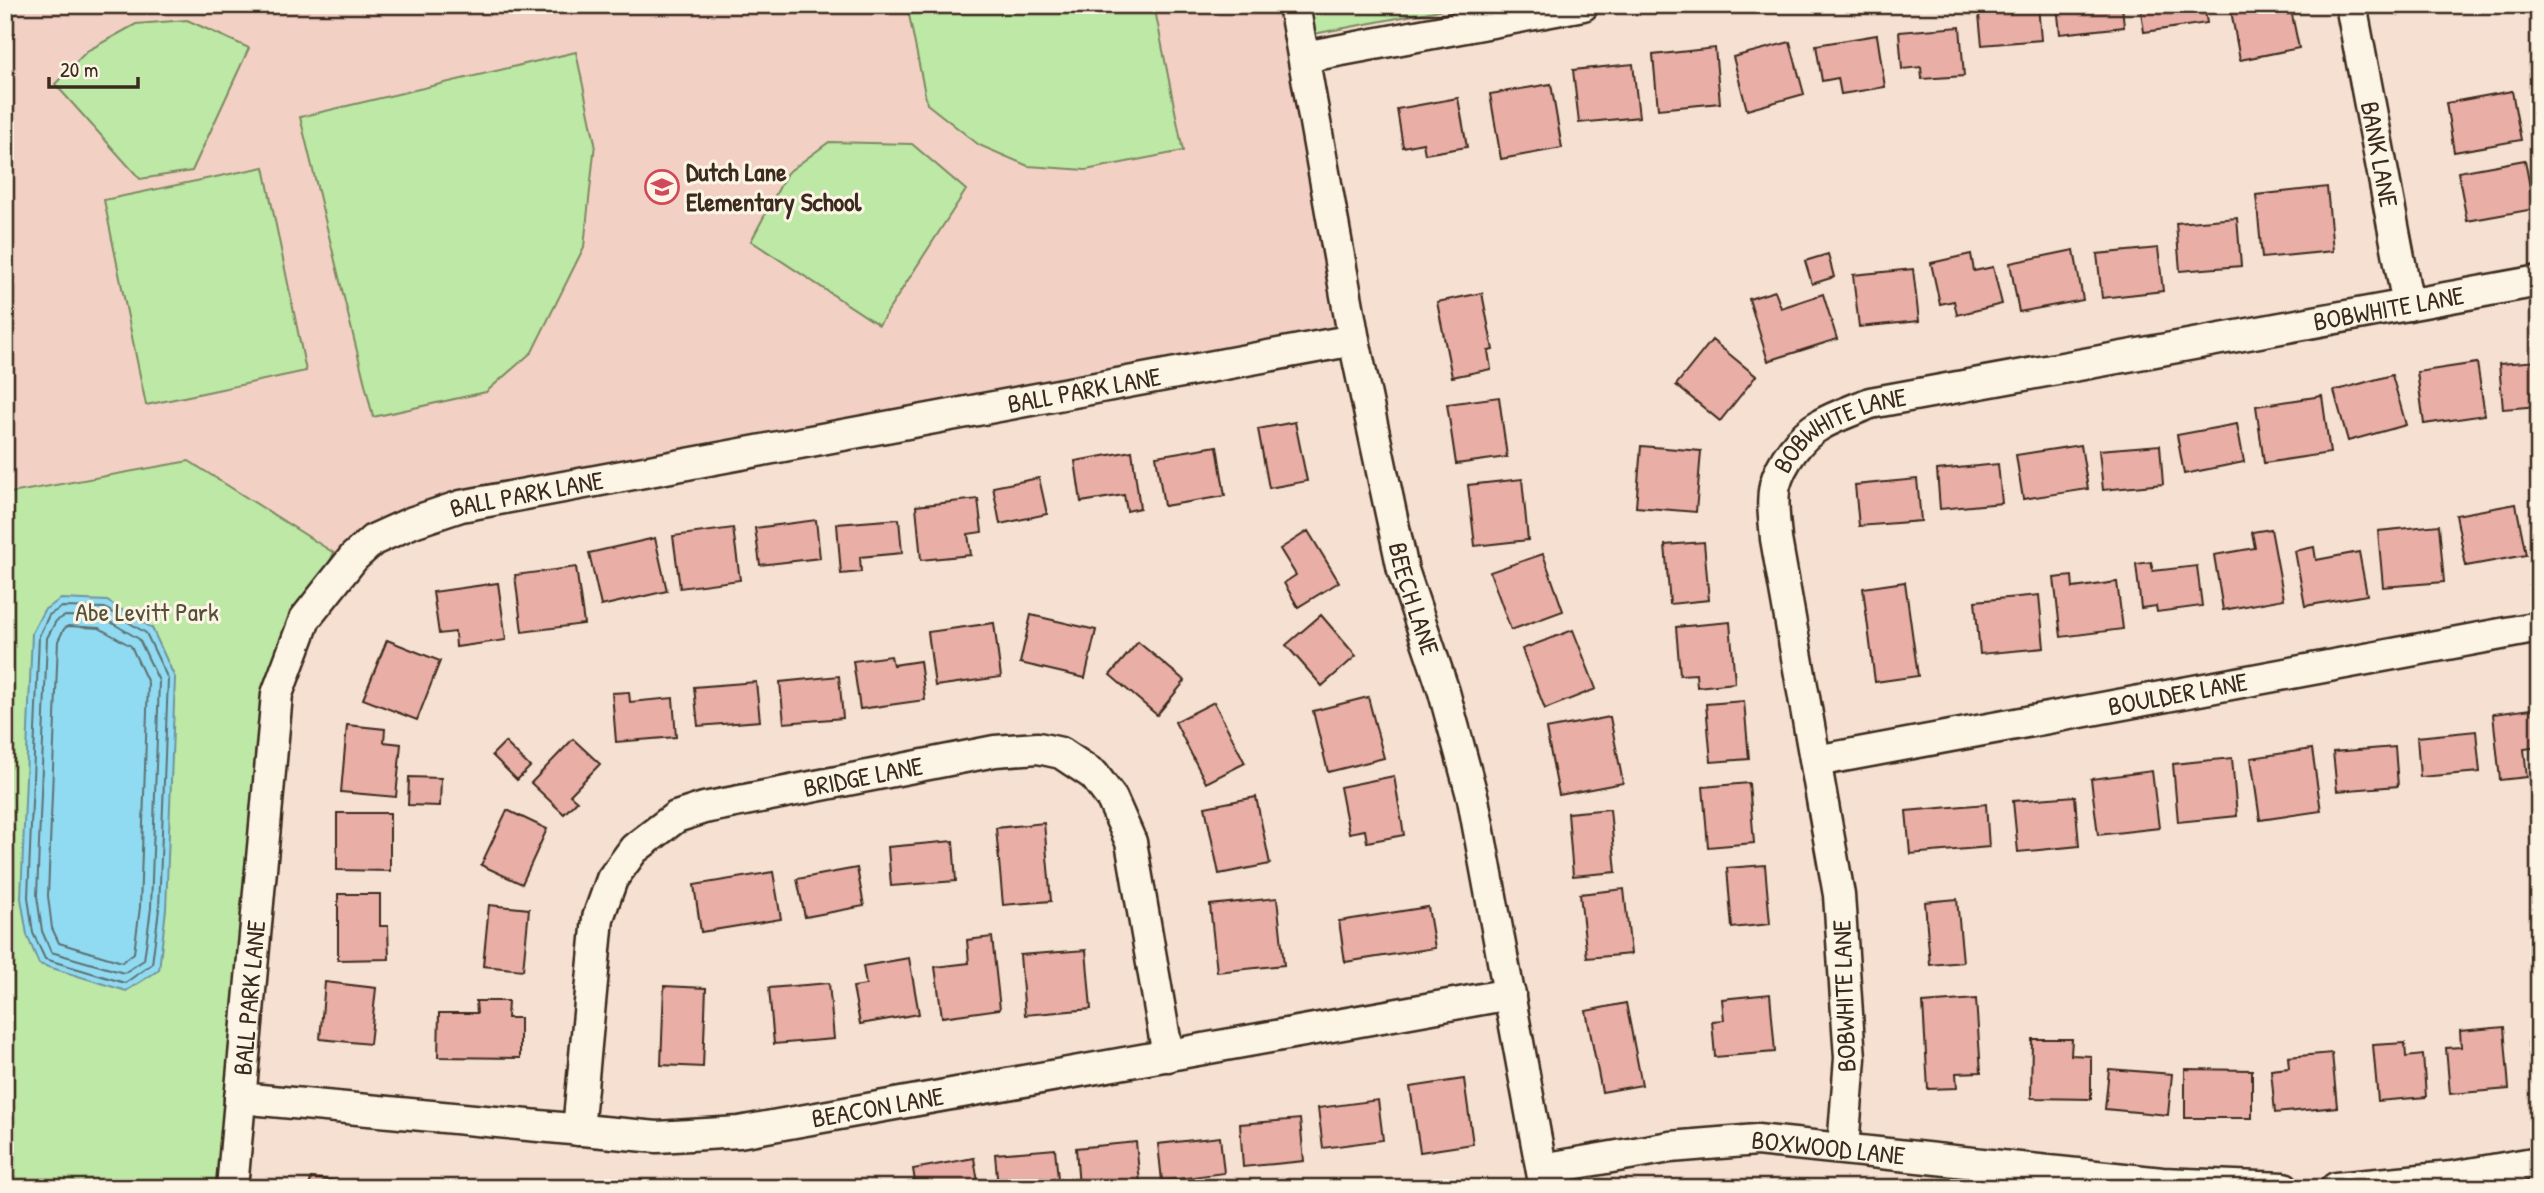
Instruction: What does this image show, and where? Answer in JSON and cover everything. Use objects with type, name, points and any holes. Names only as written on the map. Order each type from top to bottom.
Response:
[{"type":"street","name":"BEECH LANE","points":[[1294,5],[1353,340],[1403,570],[1444,692],[1474,799],[1544,1179]]},
{"type":"street","points":[[1304,57],[1583,5]]},
{"type":"street","name":"BANK LANE","points":[[2351,5],[2408,305]]},
{"type":"street","name":"BOBWHITE LANE","points":[[1843,1148],[1850,1058],[1839,895],[1776,540],[1773,507],[1775,485],[1785,462],[1801,440],[1818,425],[1870,403],[2539,281]]},
{"type":"street","name":"BALL PARK LANE","points":[[232,1188],[277,694],[304,619],[335,579],[373,540],[413,522],[460,506],[1353,340]]},
{"type":"street","name":"BOULDER LANE","points":[[1816,761],[2539,627]]},
{"type":"street","name":"BRIDGE LANE","points":[[579,1130],[598,918],[612,879],[634,849],[676,817],[704,808],[995,751],[1038,748],[1061,753],[1094,775],[1112,799],[1131,842],[1168,1056]]},
{"type":"street","name":"BEACON LANE","points":[[240,1098],[657,1137],[739,1132],[1510,994]]},
{"type":"street","name":"BOXWOOD LANE","points":[[1544,1179],[1670,1147],[1757,1140],[2162,1183],[2284,1188]]},
{"type":"street","points":[[2336,1188],[2452,1177],[2539,1162]]},
{"type":"shaded area","name":"Dutch Lane Elementary School","points":[[5,5],[1286,5],[1347,337],[448,495],[334,553],[189,461],[5,494]]},
{"type":"green space","points":[[907,5],[1154,5],[1183,151],[1086,170],[1028,166],[979,145],[927,104]]},
{"type":"green space","points":[[1302,5],[1466,5],[1308,35]]},
{"type":"green space","points":[[187,20],[249,48],[192,171],[140,179],[55,84],[87,51],[136,24]]},
{"type":"green space","points":[[576,52],[595,143],[584,247],[532,352],[486,392],[373,417],[300,117]]},
{"type":"green space","points":[[829,142],[912,144],[966,190],[879,325],[751,241],[787,173]]},
{"type":"green space","points":[[264,167],[306,371],[146,405],[104,200]]},
{"type":"green space","name":"Abe Levitt Park","points":[[189,461],[334,553],[268,685],[224,1188],[5,1188],[5,494]]},
{"type":"water","points":[[61,599],[107,601],[152,628],[175,678],[166,909],[159,970],[126,991],[39,964],[27,935],[21,898],[32,633],[44,610]]},
{"type":"building","points":[[1978,5],[2038,5],[2041,40],[1982,45]]},
{"type":"building","points":[[2057,5],[2122,5],[2124,27],[2060,34]]},
{"type":"building","points":[[2140,5],[2204,5],[2207,23],[2144,32]]},
{"type":"building","points":[[2230,5],[2290,5],[2299,48],[2240,60]]},
{"type":"building","points":[[1960,27],[1964,76],[1922,79],[1921,67],[1902,69],[1899,32]]},
{"type":"building","points":[[1877,35],[1885,87],[1841,94],[1838,78],[1822,81],[1816,45]]},
{"type":"building","points":[[1790,42],[1804,94],[1747,110],[1733,57]]},
{"type":"building","points":[[1715,48],[1720,103],[1658,109],[1653,55]]},
{"type":"building","points":[[1633,64],[1639,117],[1579,123],[1573,70]]},
{"type":"building","points":[[1551,84],[1562,148],[1501,159],[1490,94]]},
{"type":"building","points":[[2512,91],[2521,140],[2454,152],[2446,103]]},
{"type":"building","points":[[1458,98],[1467,147],[1425,154],[1423,143],[1403,147],[1397,109]]},
{"type":"building","points":[[2525,160],[2534,209],[2467,221],[2458,172]]},
{"type":"building","points":[[2327,187],[2333,251],[2262,258],[2256,195]]},
{"type":"building","points":[[2237,218],[2241,266],[2180,271],[2176,223]]},
{"type":"building","points":[[2158,248],[2163,291],[2102,298],[2097,254]]},
{"type":"building","points":[[2074,250],[2083,300],[2019,312],[2010,263]]},
{"type":"building","points":[[1828,254],[1834,277],[1812,284],[1805,261]]},
{"type":"building","points":[[1971,254],[1974,271],[1993,267],[2002,304],[1957,315],[1954,301],[1940,304],[1931,263]]},
{"type":"building","points":[[1913,269],[1919,321],[1859,327],[1853,275]]},
{"type":"building","points":[[1775,291],[1781,308],[1823,294],[1837,339],[1768,361],[1749,299]]},
{"type":"building","points":[[1482,293],[1493,350],[1488,351],[1491,369],[1452,377],[1437,302]]},
{"type":"building","points":[[1712,340],[1756,376],[1720,421],[1676,385]]},
{"type":"building","points":[[2539,361],[2539,406],[2503,409],[2499,364]]},
{"type":"building","points":[[2477,363],[2485,415],[2424,424],[2417,372]]},
{"type":"building","points":[[2392,375],[2406,425],[2348,441],[2334,391]]},
{"type":"building","points":[[2322,396],[2330,453],[2264,463],[2256,406]]},
{"type":"building","points":[[1499,397],[1507,457],[1456,464],[1447,404]]},
{"type":"building","points":[[1295,422],[1307,481],[1269,488],[1258,429]]},
{"type":"building","points":[[2237,424],[2244,462],[2184,474],[2177,435]]},
{"type":"building","points":[[2081,445],[2088,489],[2023,499],[2016,455]]},
{"type":"building","points":[[2160,445],[2163,484],[2103,490],[2099,450]]},
{"type":"building","points":[[1217,446],[1225,496],[1164,506],[1156,456]]},
{"type":"building","points":[[1641,446],[1701,451],[1696,512],[1636,507]]},
{"type":"building","points":[[1132,451],[1140,508],[1127,511],[1124,495],[1081,502],[1075,461]]},
{"type":"building","points":[[1998,464],[2002,503],[1940,509],[1937,470]]},
{"type":"building","points":[[1039,478],[1047,514],[1000,524],[993,487]]},
{"type":"building","points":[[1522,479],[1528,540],[1475,546],[1468,485]]},
{"type":"building","points":[[1917,479],[1921,521],[1859,526],[1855,485]]},
{"type":"building","points":[[978,499],[982,532],[968,534],[971,555],[921,560],[916,506]]},
{"type":"building","points":[[2516,504],[2526,555],[2466,566],[2456,515]]},
{"type":"building","points":[[899,519],[902,553],[860,557],[861,572],[841,574],[837,524]]},
{"type":"building","points":[[816,520],[820,558],[760,565],[755,528]]},
{"type":"building","points":[[2439,525],[2444,582],[2383,587],[2378,531]]},
{"type":"building","points":[[733,528],[740,580],[680,588],[673,536]]},
{"type":"building","points":[[2271,529],[2284,599],[2223,610],[2214,555],[2255,548],[2252,532]]},
{"type":"building","points":[[1308,531],[1339,582],[1298,607],[1284,583],[1296,575],[1280,549]]},
{"type":"building","points":[[655,538],[667,591],[601,606],[589,553]]},
{"type":"building","points":[[1704,542],[1709,600],[1670,604],[1665,545]]},
{"type":"building","points":[[2314,547],[2316,560],[2359,552],[2367,595],[2305,606],[2295,551]]},
{"type":"building","points":[[1543,554],[1563,611],[1511,630],[1490,572]]},
{"type":"building","points":[[2151,562],[2153,571],[2197,566],[2202,606],[2157,612],[2156,606],[2141,608],[2136,564]]},
{"type":"building","points":[[576,567],[584,624],[522,632],[515,575]]},
{"type":"building","points":[[2072,576],[2073,588],[2117,582],[2123,629],[2061,637],[2054,578]]},
{"type":"building","points":[[1905,582],[1918,676],[1875,682],[1863,588]]},
{"type":"building","points":[[498,583],[506,640],[456,647],[455,632],[439,634],[433,592]]},
{"type":"building","points":[[2039,595],[2044,648],[1980,654],[1975,601]]},
{"type":"building","points":[[1031,615],[1096,630],[1085,678],[1020,663]]},
{"type":"building","points":[[1321,615],[1356,656],[1322,686],[1286,645]]},
{"type":"building","points":[[1730,622],[1735,683],[1697,687],[1696,674],[1680,675],[1676,627]]},
{"type":"building","points":[[994,623],[1001,677],[935,686],[928,632]]},
{"type":"building","points":[[1573,630],[1596,689],[1545,709],[1522,649]]},
{"type":"building","points":[[387,640],[440,661],[417,720],[363,699]]},
{"type":"building","points":[[1138,642],[1185,681],[1157,715],[1110,675]]},
{"type":"building","points":[[891,656],[893,665],[920,661],[925,700],[860,709],[853,661]]},
{"type":"building","points":[[839,676],[843,718],[784,723],[780,682]]},
{"type":"building","points":[[756,682],[760,721],[698,726],[694,687]]},
{"type":"building","points":[[629,692],[630,702],[673,698],[676,737],[616,742],[612,693]]},
{"type":"building","points":[[1368,697],[1384,758],[1328,772],[1313,711]]},
{"type":"building","points":[[1744,701],[1749,759],[1711,762],[1706,704]]},
{"type":"building","points":[[1214,702],[1245,763],[1206,783],[1175,722]]},
{"type":"building","points":[[2539,708],[2539,747],[2524,749],[2527,777],[2500,780],[2493,714]]},
{"type":"building","points":[[1610,717],[1623,783],[1559,795],[1546,729]]},
{"type":"building","points":[[347,725],[385,729],[384,742],[401,744],[396,797],[341,792]]},
{"type":"building","points":[[2476,731],[2480,772],[2420,777],[2417,737]]},
{"type":"building","points":[[573,739],[600,764],[570,795],[577,801],[564,814],[531,783]]},
{"type":"building","points":[[505,742],[530,767],[517,780],[492,755]]},
{"type":"building","points":[[2395,747],[2398,786],[2337,791],[2333,752]]},
{"type":"building","points":[[2312,749],[2321,811],[2260,820],[2251,758]]},
{"type":"building","points":[[2232,758],[2237,816],[2178,822],[2173,764]]},
{"type":"building","points":[[2152,771],[2159,828],[2098,835],[2091,779]]},
{"type":"building","points":[[1394,776],[1404,835],[1367,842],[1365,830],[1349,833],[1340,787]]},
{"type":"building","points":[[409,777],[441,778],[440,806],[408,805]]},
{"type":"building","points":[[1749,783],[1754,843],[1708,847],[1703,787]]},
{"type":"building","points":[[2075,796],[2079,846],[2018,852],[2013,801]]},
{"type":"building","points":[[1256,797],[1270,864],[1219,874],[1205,807]]},
{"type":"building","points":[[1986,804],[1989,847],[1910,854],[1906,811]]},
{"type":"building","points":[[1610,809],[1616,872],[1573,876],[1568,813]]},
{"type":"building","points":[[507,810],[547,829],[522,884],[481,865]]},
{"type":"building","points":[[337,813],[390,813],[390,871],[337,870]]},
{"type":"building","points":[[1044,823],[1051,901],[1003,905],[996,828]]},
{"type":"building","points":[[953,841],[956,881],[891,886],[888,847]]},
{"type":"building","points":[[1765,865],[1770,924],[1732,928],[1727,868]]},
{"type":"building","points":[[857,868],[864,906],[805,917],[797,879]]},
{"type":"building","points":[[773,872],[781,919],[701,932],[694,885]]},
{"type":"building","points":[[1624,889],[1631,954],[1587,958],[1580,894]]},
{"type":"building","points":[[338,894],[380,894],[380,926],[388,926],[389,959],[338,960]]},
{"type":"building","points":[[1277,898],[1284,965],[1217,972],[1210,905]]},
{"type":"building","points":[[1957,899],[1963,962],[1930,965],[1925,902]]},
{"type":"building","points":[[489,905],[529,909],[523,970],[483,966]]},
{"type":"building","points":[[1428,907],[1435,948],[1345,962],[1339,921]]},
{"type":"building","points":[[992,937],[1000,1009],[942,1017],[935,967],[969,963],[967,940]]},
{"type":"building","points":[[1086,950],[1091,1009],[1025,1015],[1020,955]]},
{"type":"building","points":[[909,958],[919,1014],[860,1024],[853,987],[866,985],[863,966]]},
{"type":"building","points":[[325,982],[376,988],[370,1044],[320,1039]]},
{"type":"building","points":[[829,983],[834,1039],[774,1044],[769,988]]},
{"type":"building","points":[[664,986],[706,988],[703,1067],[661,1065]]},
{"type":"building","points":[[1770,994],[1775,1052],[1715,1057],[1712,1021],[1724,1020],[1722,999]]},
{"type":"building","points":[[1976,999],[1981,1072],[1956,1073],[1957,1088],[1928,1089],[1923,1003]]},
{"type":"building","points":[[476,1001],[508,1001],[507,1018],[520,1018],[520,1058],[438,1057],[439,1013],[477,1013]]},
{"type":"building","points":[[1626,1003],[1642,1085],[1602,1092],[1586,1011]]},
{"type":"building","points":[[2504,1027],[2509,1089],[2450,1094],[2446,1048],[2461,1047],[2460,1031]]},
{"type":"building","points":[[2032,1039],[2072,1039],[2071,1055],[2091,1056],[2091,1099],[2031,1098]]},
{"type":"building","points":[[2539,1042],[2539,1082],[2533,1083],[2528,1043]]},
{"type":"building","points":[[2405,1043],[2406,1057],[2423,1055],[2426,1097],[2378,1101],[2373,1045]]},
{"type":"building","points":[[2332,1053],[2337,1107],[2275,1113],[2271,1070],[2289,1068],[2288,1057]]},
{"type":"building","points":[[2109,1069],[2172,1074],[2168,1115],[2105,1109]]},
{"type":"building","points":[[2185,1069],[2252,1070],[2252,1118],[2185,1118]]},
{"type":"building","points":[[1464,1079],[1473,1144],[1420,1152],[1410,1087]]},
{"type":"building","points":[[1378,1100],[1383,1140],[1323,1148],[1318,1108]]},
{"type":"building","points":[[1300,1119],[1304,1161],[1243,1167],[1240,1124]]},
{"type":"building","points":[[1220,1137],[1224,1173],[1162,1181],[1158,1144]]},
{"type":"building","points":[[1136,1142],[1140,1183],[1079,1188],[1076,1148]]},
{"type":"building","points":[[1055,1149],[1059,1188],[998,1188],[995,1154]]},
{"type":"building","points":[[974,1158],[979,1188],[916,1188],[913,1169]]},
{"type":"building","points":[[311,1178],[371,1185],[371,1188],[309,1188]]},
{"type":"place","name":"Dutch Lane Elementary School","points":[[662,187]]}]
